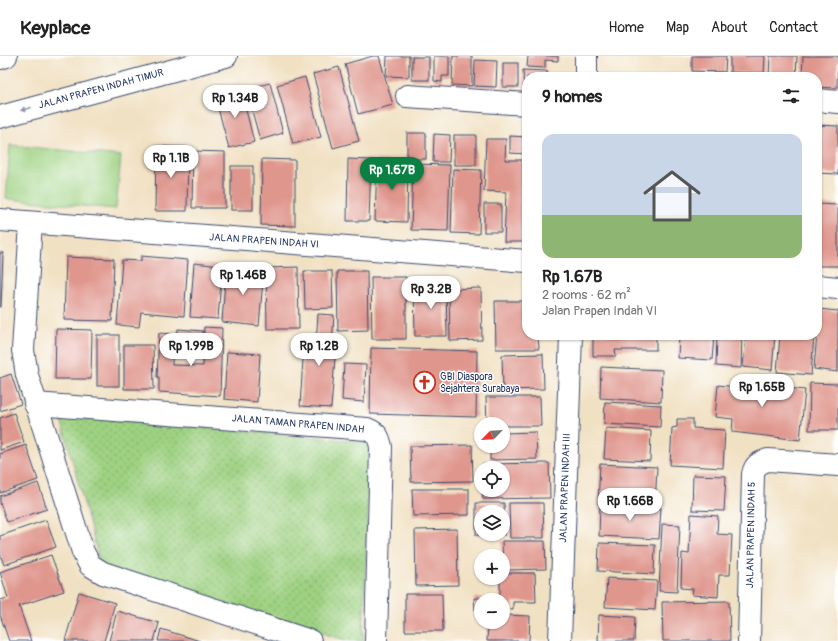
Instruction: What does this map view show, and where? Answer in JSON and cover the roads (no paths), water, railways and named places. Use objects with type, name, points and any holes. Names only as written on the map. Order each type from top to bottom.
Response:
[{"type":"street","points":[[0,58],[6,56]]},
{"type":"street","name":"JALAN PRAPEN INDAH TIMUR","points":[[0,116],[226,56]]},
{"type":"street","points":[[586,56],[586,72]]},
{"type":"street","points":[[407,96],[522,104]]},
{"type":"street","points":[[822,100],[838,102]]},
{"type":"street","name":"JALAN PRAPEN INDAH VI","points":[[0,220],[522,261]]},
{"type":"street","points":[[31,223],[23,350],[27,375],[83,552],[90,565],[102,573],[310,641]]},
{"type":"street","points":[[822,286],[838,288]]},
{"type":"street","name":"JALAN PRAPEN INDAH III","points":[[560,641],[571,340]]},
{"type":"street","name":"JALAN TAMAN PRAPEN INDAH","points":[[35,404],[367,429],[374,432],[379,438],[381,447],[376,641]]},
{"type":"street","name":"JALAN PRAPEN INDAH 5","points":[[749,641],[754,467],[761,462],[768,460],[838,465]]},
{"type":"place","name":"GBI Diaspora Sejahtera Surabaya","points":[[424,383]]}]
